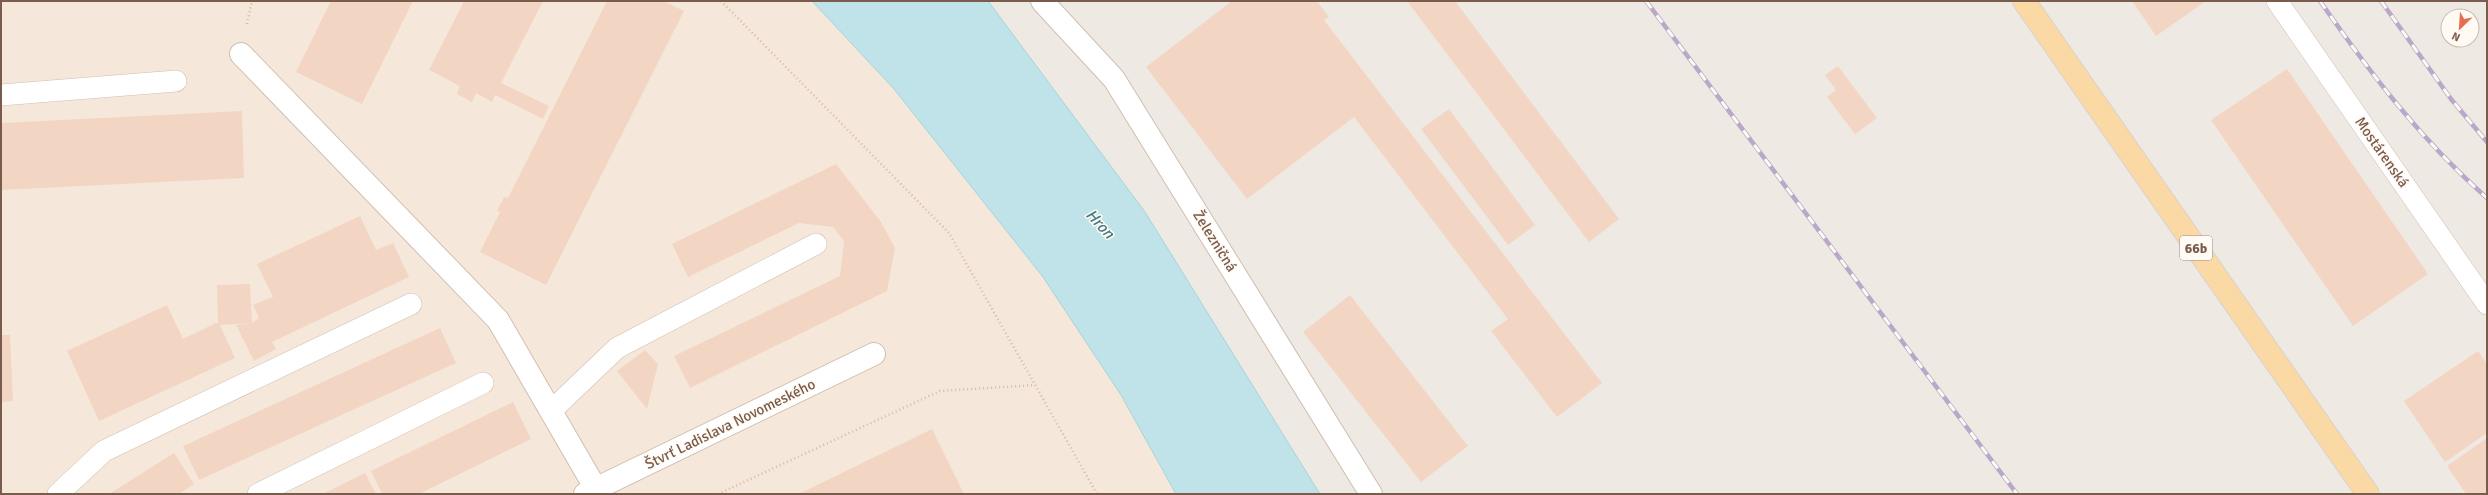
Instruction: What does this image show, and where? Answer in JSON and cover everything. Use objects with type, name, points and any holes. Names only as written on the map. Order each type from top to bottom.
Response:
[{"type":"main road","name":"66b","points":[[2024,1],[2368,494]]},
{"type":"street","name":"Železničná","points":[[1042,1],[1114,79],[1371,494]]},
{"type":"street","points":[[241,54],[498,320],[551,412],[591,491]]},
{"type":"street","name":"Štvrť Ladislava Novomeského","points":[[591,491],[874,354]]},
{"type":"lane","name":"Mostárenská","points":[[2278,1],[2487,304]]},
{"type":"lane","points":[[1,95],[176,81]]},
{"type":"lane","points":[[551,412],[617,348],[816,244]]},
{"type":"lane","points":[[58,494],[104,451],[411,304]]},
{"type":"lane","points":[[258,494],[483,383]]},
{"type":"path","points":[[721,1],[949,233],[1097,494]]},
{"type":"path","points":[[718,494],[940,391],[1035,384]]},
{"type":"shaded area","points":[[1,1],[812,1],[894,89],[1043,277],[1121,395],[1176,494],[1,494]]},
{"type":"shaded area","points":[[988,1],[2487,1],[2487,494],[1320,494],[1145,212]]},
{"type":"water","name":"Hron","points":[[812,1],[988,1],[1145,212],[1320,494],[1176,494],[1121,395],[1043,277],[894,89]]},
{"type":"building","points":[[331,1],[413,1],[362,104],[296,72]]},
{"type":"building","points":[[464,1],[543,1],[501,83],[549,106],[543,119],[495,95],[492,102],[476,93],[472,102],[457,94],[460,86],[429,70]]},
{"type":"building","points":[[607,1],[663,1],[684,11],[546,285],[480,252],[500,212],[497,211],[504,197],[508,198]]},
{"type":"building","points":[[1232,1],[1317,1],[1329,17],[1324,20],[1602,383],[1557,417],[1491,331],[1508,319],[1354,117],[1247,199],[1146,67]]},
{"type":"building","points":[[1407,1],[1455,1],[1619,219],[1589,242]]},
{"type":"building","points":[[2132,1],[2206,1],[2156,36]]},
{"type":"building","points":[[1838,66],[1877,118],[1855,134],[1827,97],[1836,90],[1825,75]]},
{"type":"building","points":[[2287,69],[2428,274],[2353,326],[2211,120]]},
{"type":"building","points":[[1449,109],[1535,225],[1508,245],[1421,129]]},
{"type":"building","points":[[242,111],[244,178],[1,190],[1,123]]},
{"type":"building","points":[[836,164],[881,222],[895,248],[887,291],[690,388],[674,356],[840,276],[844,241],[833,227],[799,223],[688,277],[672,244]]},
{"type":"building","points":[[360,216],[376,250],[393,243],[409,277],[272,342],[276,349],[254,361],[236,325],[252,323],[259,318],[253,305],[273,297],[257,264]]},
{"type":"building","points":[[250,284],[252,323],[220,325],[235,358],[99,421],[67,351],[167,305],[183,339],[216,323],[218,324],[217,285]]},
{"type":"building","points":[[1350,295],[1468,446],[1421,482],[1303,332]]},
{"type":"building","points":[[440,328],[456,363],[199,480],[183,446]]},
{"type":"building","points":[[1,335],[10,335],[13,401],[1,402]]},
{"type":"building","points":[[645,350],[658,364],[647,409],[617,371]]},
{"type":"building","points":[[2478,351],[2487,364],[2487,433],[2445,462],[2404,401]]},
{"type":"building","points":[[513,402],[531,439],[419,494],[382,494],[371,471]]},
{"type":"building","points":[[932,429],[964,494],[798,494],[809,489]]},
{"type":"building","points":[[2487,438],[2487,494],[2466,494],[2447,466]]},
{"type":"building","points":[[174,453],[194,484],[179,494],[109,494]]},
{"type":"building","points":[[365,473],[376,494],[322,494],[331,490]]},
{"type":"railway","points":[[1646,1],[2017,494]]},
{"type":"railway","points":[[2320,1],[2358,54],[2418,129],[2440,153],[2487,198]]},
{"type":"railway","points":[[2381,1],[2451,99],[2487,142]]}]
